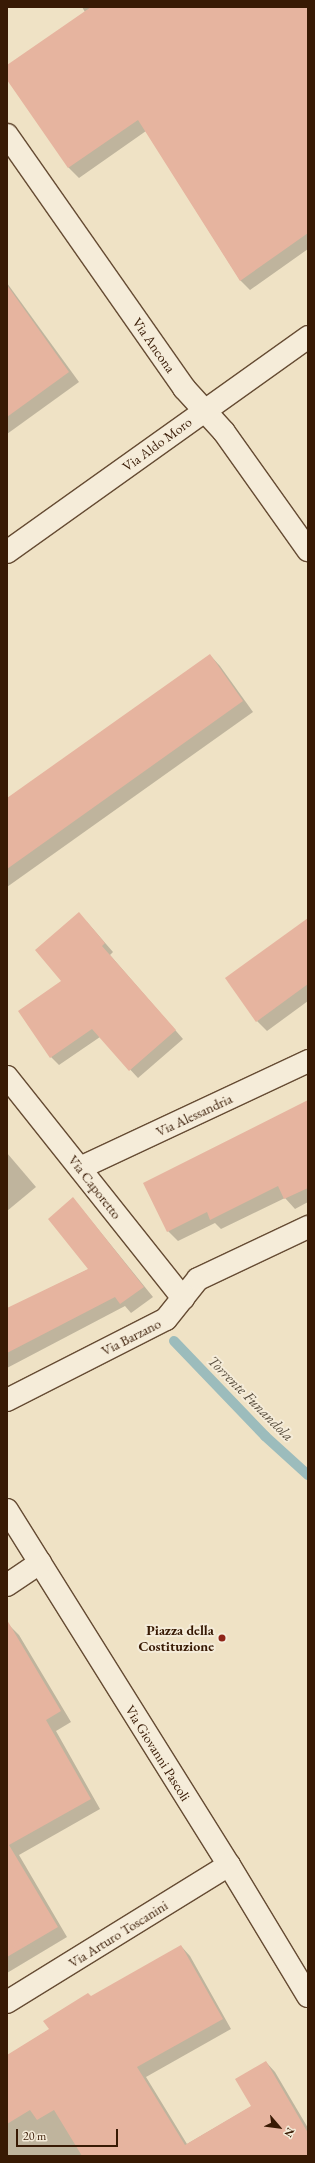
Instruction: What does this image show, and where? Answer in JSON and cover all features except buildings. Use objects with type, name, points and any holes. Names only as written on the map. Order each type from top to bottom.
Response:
[{"type":"street","name":"Via Ancona","points":[[7,135],[184,388],[245,460],[308,550]]},
{"type":"street","name":"Via Aldo Moro","points":[[7,552],[308,337]]},
{"type":"street","name":"Via Alessandria","points":[[80,1168],[308,1061]]},
{"type":"street","name":"Via Caporetto","points":[[7,1077],[183,1298]]},
{"type":"street","name":"Via Barzano","points":[[7,1400],[166,1319],[198,1279],[308,1227]]},
{"type":"street","name":"Via Giovanni Pascoli","points":[[7,1510],[308,1996]]},
{"type":"street","points":[[7,1585],[40,1563]]},
{"type":"street","name":"Via Arturo Toscanini","points":[[7,2002],[228,1865]]},
{"type":"waterway","name":"Torrente Funandola","points":[[174,1341],[265,1436],[308,1475]]},
{"type":"place","name":"Piazza della Costituzione","points":[[222,1638]]}]
